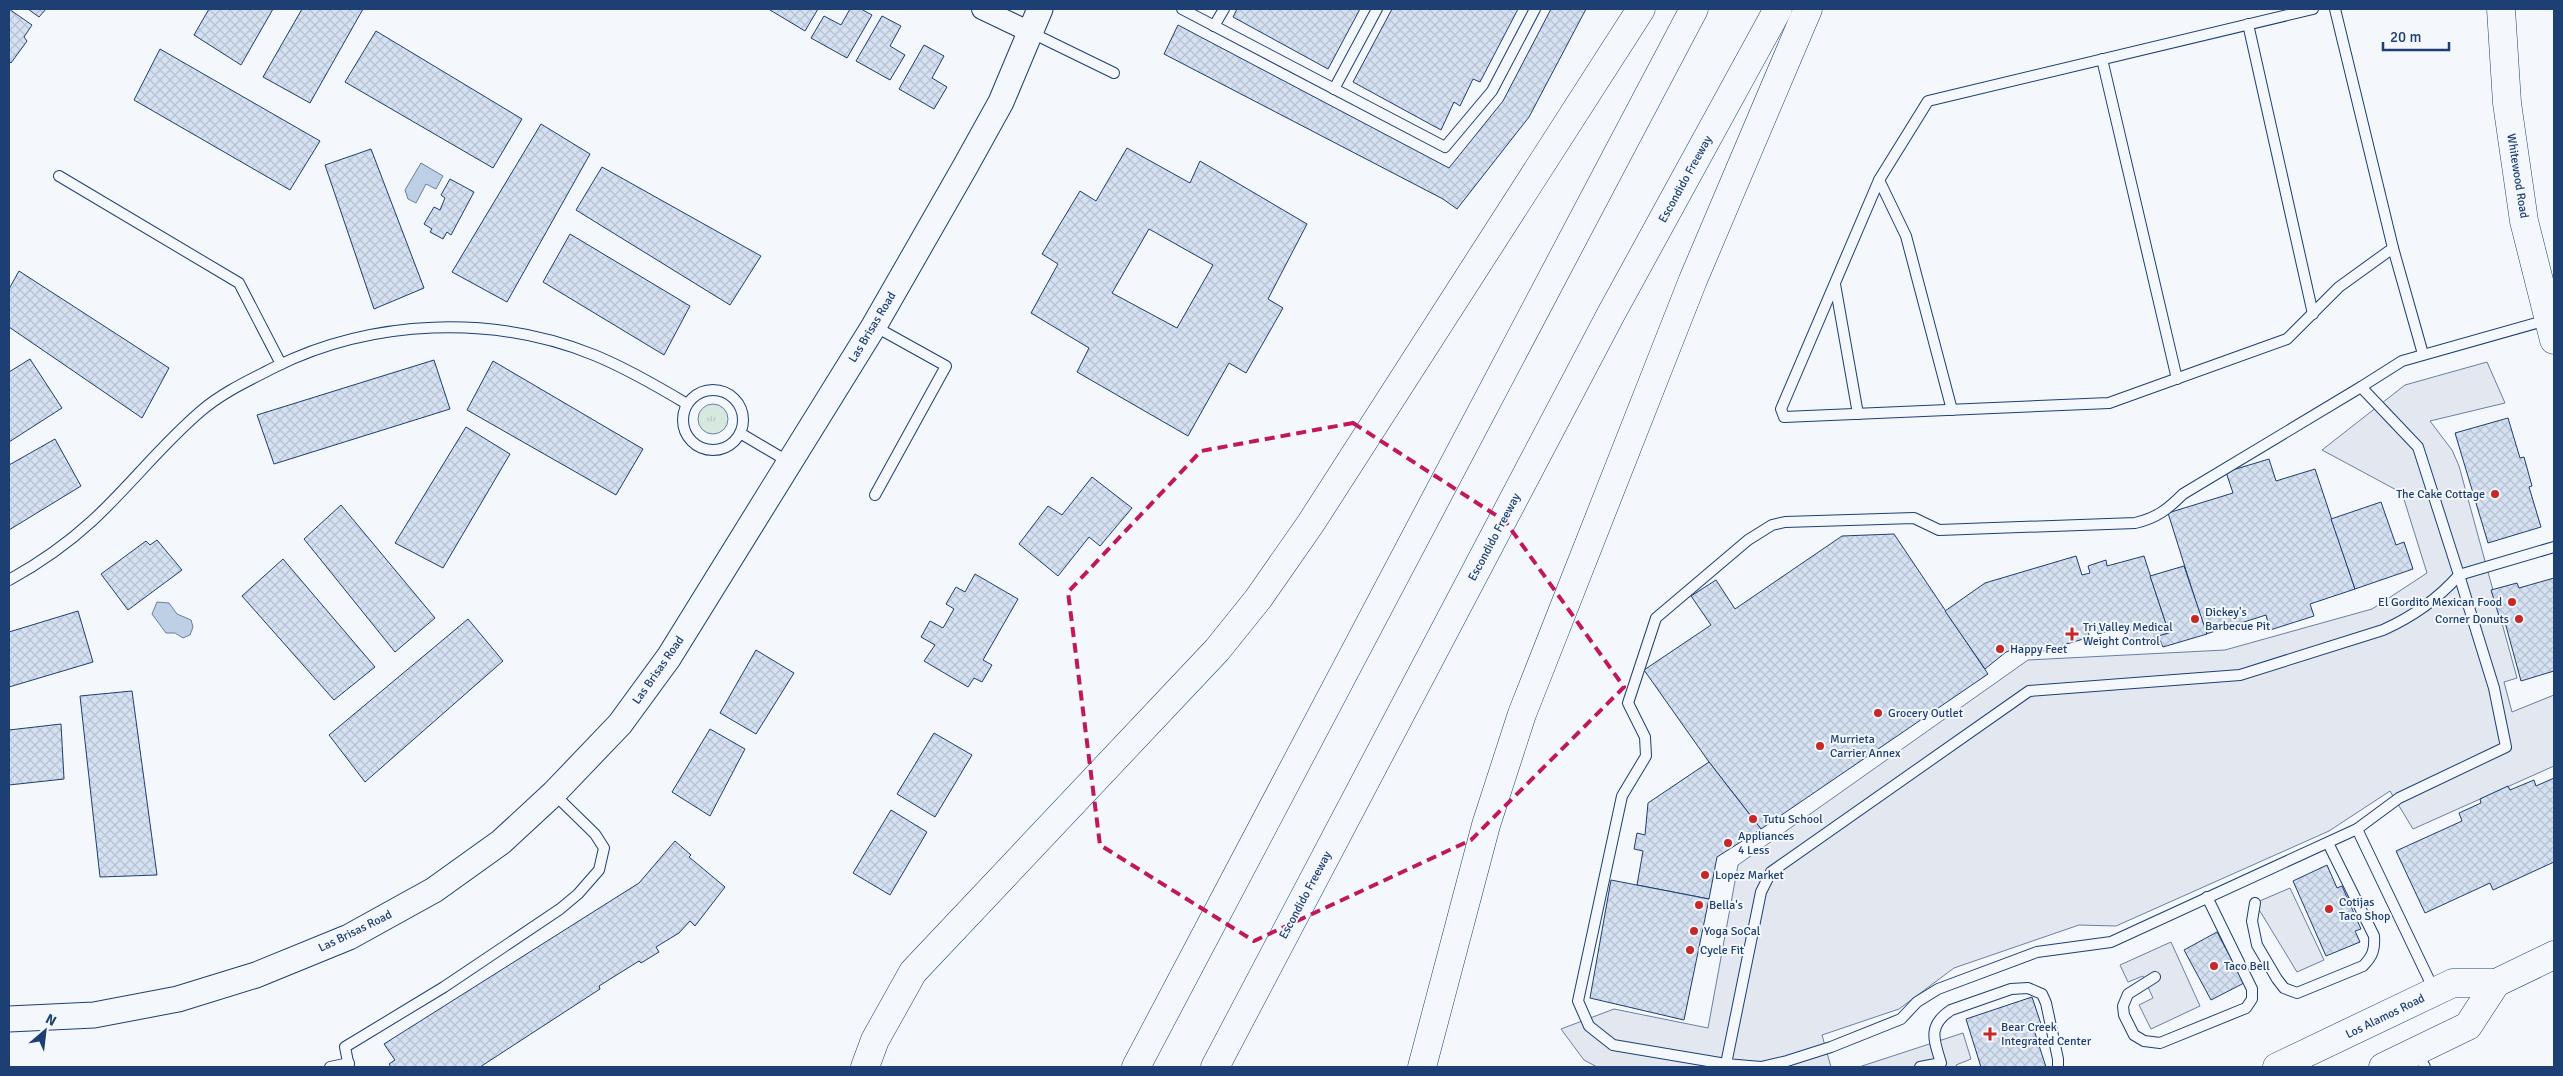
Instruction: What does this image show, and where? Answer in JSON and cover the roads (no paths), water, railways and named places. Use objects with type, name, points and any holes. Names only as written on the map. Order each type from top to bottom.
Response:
[{"type":"main road","points":[[865,1067],[875,1040],[913,972],[1217,650],[1258,599],[1311,523],[1641,9]]},
{"type":"main road","points":[[1136,1067],[1694,9]]},
{"type":"main road","name":"Escondido Freeway","points":[[1214,1067],[1611,314],[1778,9]]},
{"type":"main road","points":[[1422,1067],[1486,824],[1522,714],[1693,280],[1808,9]]},
{"type":"main road","name":"Whitewood Road","points":[[2501,9],[2506,103],[2524,221],[2551,329]]},
{"type":"main road","name":"Los Alamos Road","points":[[2277,1067],[2453,983],[2496,983],[2554,955]]},
{"type":"main road","points":[[2383,1067],[2421,1059],[2468,1026],[2496,983]]},
{"type":"street","points":[[982,9],[1032,33]]},
{"type":"street","name":"Las Brisas Road","points":[[9,1019],[94,1015],[178,999],[256,975],[349,937],[434,890],[500,842],[554,793],[620,724],[669,657],[874,326],[1001,102],[1032,33],[1040,9]]},
{"type":"lane","points":[[1182,9],[1445,147],[1492,91],[1535,9]]},
{"type":"lane","points":[[1214,26],[1224,9]]},
{"type":"lane","points":[[1334,90],[1377,9]]},
{"type":"lane","points":[[2313,9],[1928,101],[1879,180],[1781,409],[1784,417],[2109,403],[2287,339],[2339,287],[2393,248]]},
{"type":"lane","points":[[2335,9],[2393,248],[2423,354]]},
{"type":"lane","points":[[2248,24],[2313,314]]},
{"type":"lane","points":[[1032,33],[1114,74]]},
{"type":"lane","points":[[2102,59],[2177,380]]},
{"type":"lane","points":[[59,176],[239,283],[280,364]]},
{"type":"lane","points":[[1879,180],[1906,236],[1952,410]]},
{"type":"lane","points":[[1835,283],[1858,414]]},
{"type":"lane","points":[[874,326],[946,366],[874,495]]},
{"type":"lane","points":[[9,580],[32,567],[90,523],[150,458],[203,409],[226,393],[280,364],[324,347],[382,333],[429,327],[472,329],[533,337],[592,354],[640,376],[687,404]]},
{"type":"lane","points":[[2361,387],[2418,447],[2494,688],[2506,747],[2399,798],[2357,829],[2110,942],[2037,952],[1977,974],[1938,989],[1917,1002],[1901,1020],[1787,1062],[1762,1067],[1726,1064],[1613,1045],[1589,1026],[1578,1001],[1622,796],[1646,756],[1645,737],[1628,703],[1656,618],[1748,540],[1772,525],[1785,522],[1914,518],[1939,530],[2135,523],[2147,520],[2167,510],[2182,494],[2402,361],[2423,354],[2551,329]]},
{"type":"lane","points":[[708,390],[726,393],[741,408],[743,421],[740,434],[725,448],[712,450],[699,447],[689,439],[683,428],[683,416],[687,404],[692,397],[708,390]]},
{"type":"lane","points":[[740,434],[789,462]]},
{"type":"lane","points":[[1726,1064],[1761,892],[1771,872],[2029,691],[2240,675],[2383,630],[2404,620],[2443,593],[2459,575],[2554,547]]},
{"type":"lane","points":[[330,1067],[349,1065],[345,1047],[523,936],[578,894],[599,870],[604,848],[596,834],[554,793]]},
{"type":"lane","points":[[2357,829],[2435,992]]},
{"type":"lane","points":[[2256,903],[2252,921],[2254,937],[2284,988],[2297,993],[2363,966],[2371,958],[2374,948],[2374,936],[2328,843]]},
{"type":"lane","points":[[2155,977],[2128,994],[2123,1006],[2124,1016],[2134,1035],[2144,1041],[2160,1043],[2246,1008],[2252,999],[2252,989],[2207,897]]},
{"type":"lane","points":[[1920,1067],[1940,1063],[1933,1037],[1936,1024],[1943,1015],[1951,1010],[2011,989],[2022,988],[2042,994],[2046,1003],[2058,1067]]},
{"type":"water","points":[[421,163],[443,176],[436,189],[426,184],[416,203],[408,199],[405,190]]},
{"type":"water","points":[[157,602],[169,603],[177,614],[191,620],[193,627],[190,635],[183,638],[175,633],[166,633],[152,614]]},
{"type":"place","name":"The Cake Cottage","points":[[2495,494]]},
{"type":"place","name":"El Gordito Mexican Food","points":[[2512,602]]},
{"type":"place","name":"Dickey's Barbecue Pit","points":[[2195,619]]},
{"type":"place","name":"Corner Donuts","points":[[2519,619]]},
{"type":"place","name":"Tri Valley Medical Weight Control","points":[[2072,634]]},
{"type":"place","name":"Happy Feet","points":[[2000,649]]},
{"type":"place","name":"Grocery Outlet","points":[[1878,713]]},
{"type":"place","name":"Murrieta Carrier Annex","points":[[1820,746]]},
{"type":"place","name":"Tutu School","points":[[1753,819]]},
{"type":"place","name":"Appliances 4 Less","points":[[1728,843]]},
{"type":"place","name":"Lopez Market","points":[[1705,875]]},
{"type":"place","name":"Bella's","points":[[1699,905]]},
{"type":"place","name":"Cotijas Taco Shop","points":[[2329,909]]},
{"type":"place","name":"Yoga SoCal","points":[[1694,931]]},
{"type":"place","name":"Cycle Fit","points":[[1690,950]]},
{"type":"place","name":"Taco Bell","points":[[2214,966]]},
{"type":"place","name":"Bear Creek Integrated Center","points":[[1990,1034]]}]
